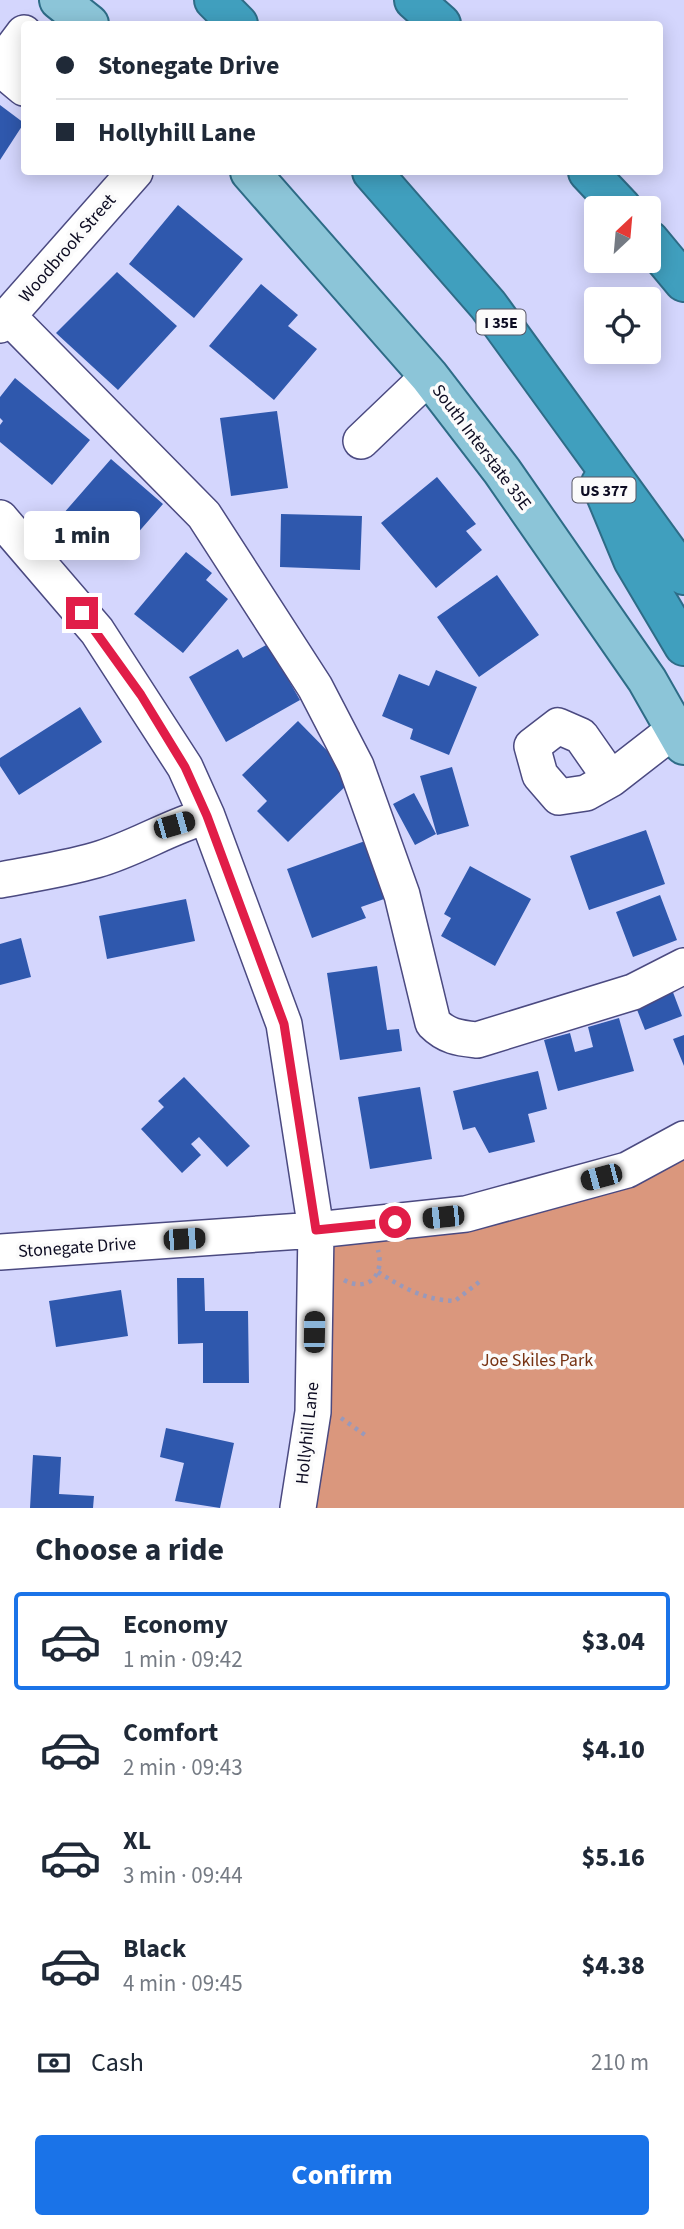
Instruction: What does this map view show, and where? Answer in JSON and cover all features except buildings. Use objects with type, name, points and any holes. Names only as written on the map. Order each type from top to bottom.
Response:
[{"type":"highway","points":[[214,0],[235,21]]},
{"type":"highway","points":[[414,0],[438,21]]},
{"type":"highway","name":"I 35E","points":[[375,175],[488,305],[575,420],[684,575]]},
{"type":"highway","points":[[591,175],[611,196]]},
{"type":"highway","points":[[662,256],[684,282]]},
{"type":"highway","name":"US 377","points":[[575,420],[633,560],[684,646]]},
{"type":"main road","points":[[59,0],[85,21]]},
{"type":"main road","name":"South Interstate 35E","points":[[253,175],[429,376],[502,471],[647,680],[679,738]]},
{"type":"street","points":[[34,21],[51,0]]},
{"type":"street","points":[[21,37],[0,66],[21,85]]},
{"type":"street","name":"Woodbrook Street","points":[[4,320],[130,175]]},
{"type":"street","points":[[4,320],[204,515],[315,687],[356,766],[402,895],[433,1023],[442,1032],[454,1038],[477,1040],[633,992],[684,966]]},
{"type":"street","points":[[361,441],[429,376]]},
{"type":"street","name":"Hollyhill Lane","points":[[0,517],[97,631],[185,767],[207,816],[284,1024],[316,1230],[313,1412],[298,1508]]},
{"type":"street","points":[[611,779],[679,738]]},
{"type":"street","points":[[0,880],[96,860],[174,825],[207,816]]},
{"type":"street","name":"Stonegate Drive","points":[[0,1252],[316,1230],[466,1214],[627,1170],[684,1139]]},
{"type":"path","points":[[315,1278],[343,1279],[353,1285],[365,1286],[378,1272],[380,1256],[371,1224]]},
{"type":"path","points":[[378,1272],[411,1292],[438,1301],[455,1301],[479,1282]]},
{"type":"green space","name":"Joe Skiles Park","points":[[684,1156],[684,1508],[313,1508],[331,1241]]},
{"type":"route","points":[[82,613],[141,695],[185,767],[207,816],[284,1024],[316,1230],[395,1222]]}]
